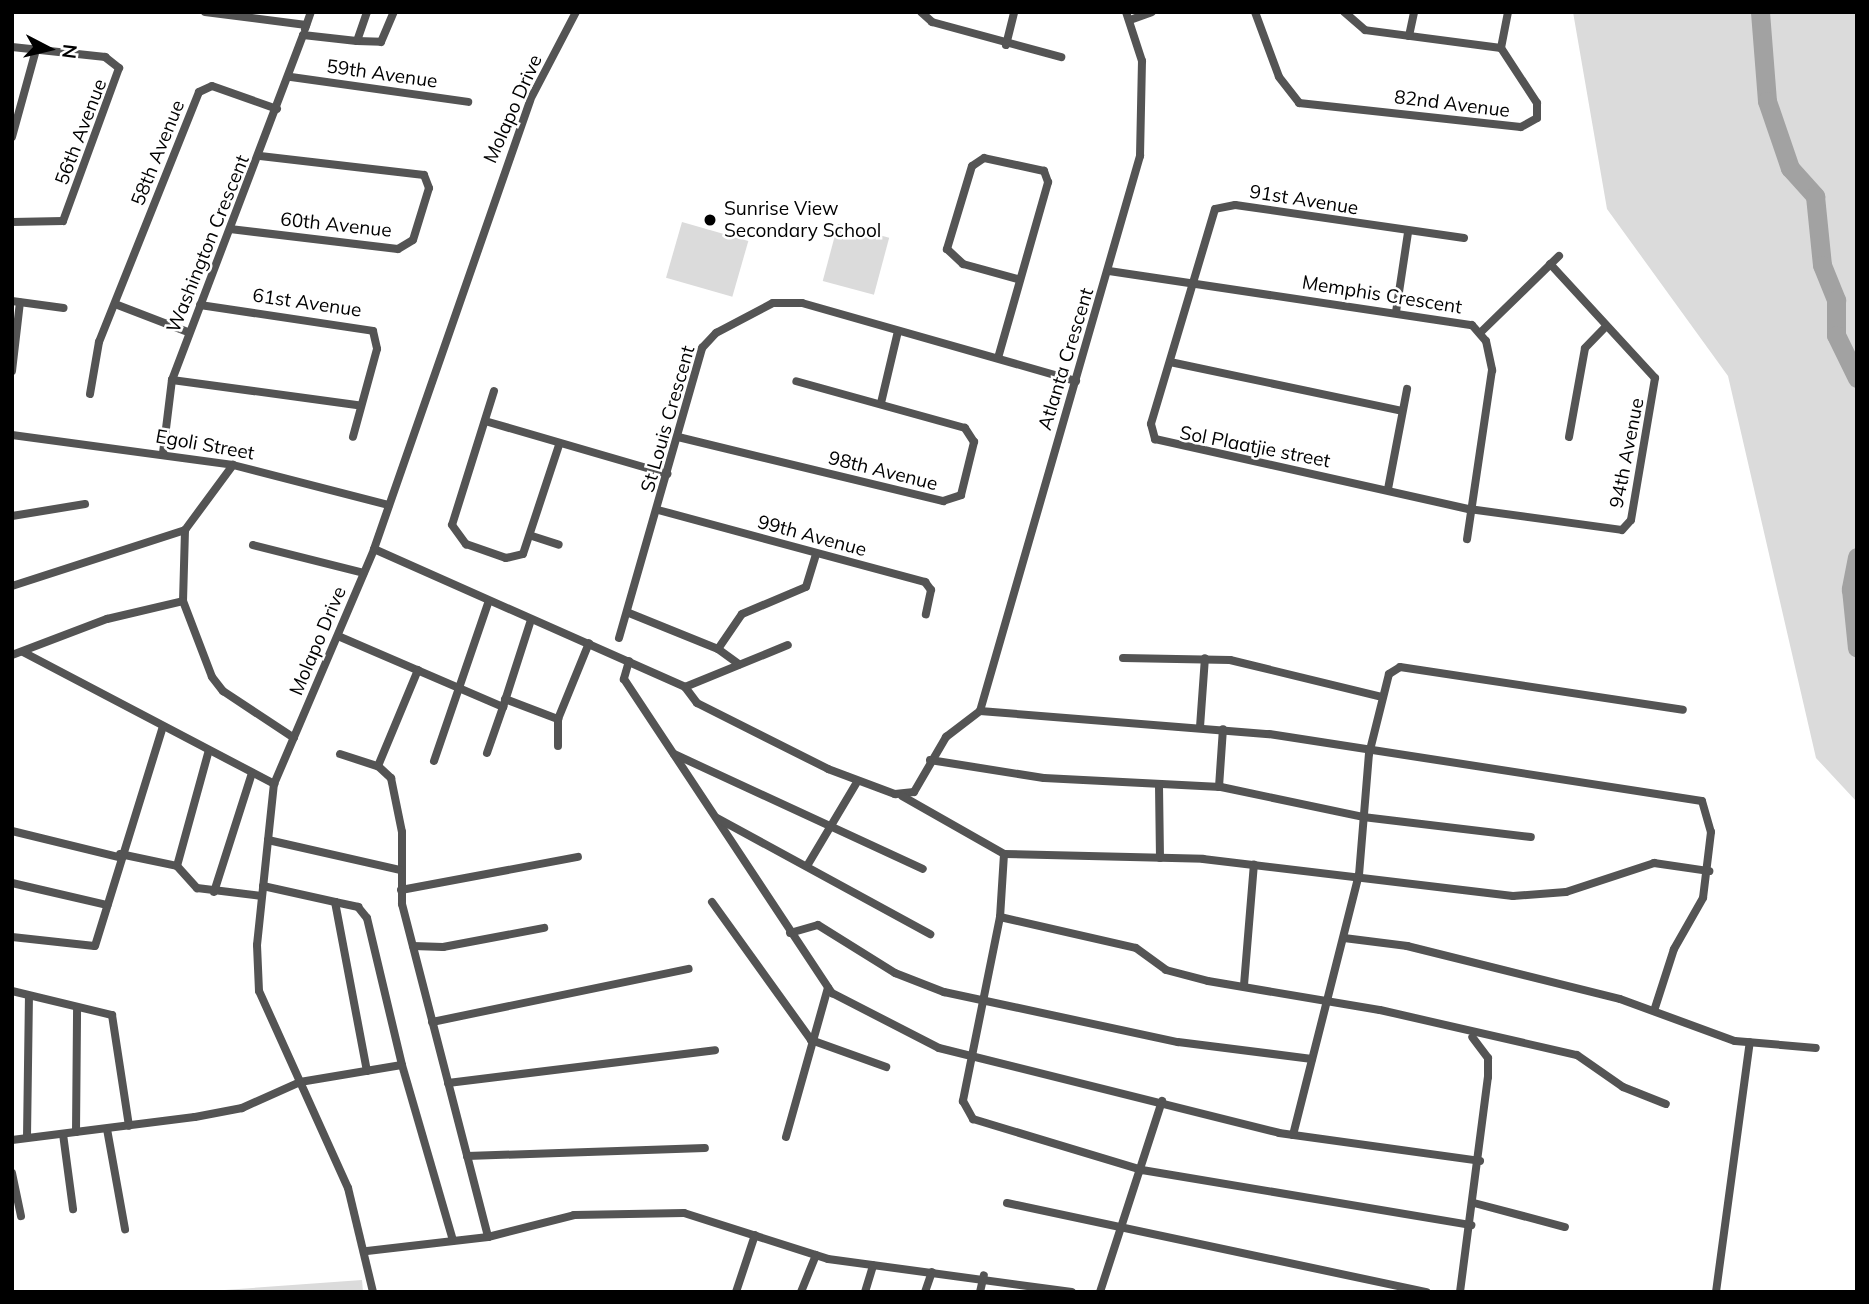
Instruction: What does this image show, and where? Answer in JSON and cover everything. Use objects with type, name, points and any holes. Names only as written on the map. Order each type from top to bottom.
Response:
[{"type":"street","points":[[205,12],[306,25]]},
{"type":"street","name":"Washington Crescent","points":[[163,453],[172,380],[188,332],[291,77],[311,12]]},
{"type":"street","points":[[357,41],[367,12]]},
{"type":"street","points":[[303,35],[381,42],[394,12]]},
{"type":"street","name":"Molapo Drive","points":[[373,1292],[367,1251],[348,1188],[259,991],[262,896],[274,784],[374,549],[491,201],[530,100],[576,12]]},
{"type":"street","points":[[921,12],[932,22],[1006,45],[1061,57]]},
{"type":"street","points":[[1006,45],[1014,12]]},
{"type":"street","points":[[1128,16],[1153,12]]},
{"type":"street","name":"82nd Avenue","points":[[1255,12],[1279,77],[1299,103],[1528,126],[1537,118],[1537,103],[1501,48]]},
{"type":"street","points":[[1344,12],[1354,27],[1501,48],[1508,12]]},
{"type":"street","points":[[1409,36],[1414,12]]},
{"type":"street","name":"Atlanta Crescent","points":[[980,711],[1140,156],[1144,124],[1142,61],[1128,16]]},
{"type":"street","name":"56th Avenue","points":[[12,47],[105,57],[119,68],[119,77],[63,221],[12,222]]},
{"type":"street","points":[[12,137],[36,50]]},
{"type":"street","name":"59th Avenue","points":[[291,77],[468,102]]},
{"type":"street","name":"58th Avenue","points":[[90,394],[99,342],[199,92],[212,86],[277,109]]},
{"type":"street","name":"60th Avenue","points":[[230,229],[398,249],[413,240],[429,188],[424,175],[260,156]]},
{"type":"street","points":[[998,358],[1046,177],[984,158],[972,166],[947,249],[963,264],[1018,279]]},
{"type":"street","name":"91st Avenue","points":[[1196,283],[1211,215],[1220,207],[1464,238]]},
{"type":"street","points":[[1396,312],[1408,233]]},
{"type":"street","points":[[1481,332],[1559,256]]},
{"type":"street","name":"94th Avenue","points":[[1469,509],[1610,530],[1627,526],[1656,387],[1650,371],[1550,264]]},
{"type":"street","name":"Memphis Crescent","points":[[1109,271],[1454,320],[1481,332],[1492,370],[1469,509],[1467,539]]},
{"type":"street","name":"Sol Plaatjie street","points":[[1196,283],[1151,424],[1160,444],[1388,489],[1469,509]]},
{"type":"street","points":[[12,371],[16,302],[64,308]]},
{"type":"street","name":"St Louis Crescent","points":[[620,638],[677,437],[709,338],[773,303],[802,303],[1076,382]]},
{"type":"street","points":[[115,304],[188,332]]},
{"type":"street","name":"61st Avenue","points":[[200,305],[368,327],[377,349],[358,404],[353,437]]},
{"type":"street","points":[[1569,437],[1585,348],[1606,326]]},
{"type":"street","points":[[881,403],[898,331]]},
{"type":"street","points":[[1170,362],[1402,411]]},
{"type":"street","points":[[172,380],[358,404]]},
{"type":"street","name":"98th Avenue","points":[[677,437],[943,501],[961,495],[972,433],[881,403],[796,382]]},
{"type":"street","points":[[1388,489],[1407,389]]},
{"type":"street","points":[[494,391],[456,508],[455,534],[466,544],[514,559],[532,536],[559,445]]},
{"type":"street","points":[[485,421],[559,445],[667,474]]},
{"type":"street","name":"Egoli Street","points":[[12,435],[163,453],[233,465],[389,505]]},
{"type":"street","points":[[233,465],[185,530],[183,601],[204,661],[223,691],[294,738]]},
{"type":"street","points":[[12,516],[85,503]]},
{"type":"street","name":"99th Avenue","points":[[658,510],[816,555],[925,582],[931,590],[926,614]]},
{"type":"street","points":[[12,586],[185,530]]},
{"type":"street","points":[[532,536],[559,545]]},
{"type":"street","points":[[253,545],[364,573]]},
{"type":"street","points":[[374,549],[488,603],[589,643],[685,687],[696,704],[858,782],[902,796],[1004,854],[1160,858],[1254,864],[1541,896],[1654,863],[1709,871]]},
{"type":"street","points":[[718,649],[743,614],[806,587],[816,555]]},
{"type":"street","points":[[12,655],[107,619],[183,601]]},
{"type":"street","points":[[433,761],[488,603]]},
{"type":"street","points":[[629,612],[718,649],[739,664]]},
{"type":"street","points":[[487,753],[531,620]]},
{"type":"street","points":[[338,636],[458,687],[558,719]]},
{"type":"street","points":[[558,746],[558,719],[589,643]]},
{"type":"street","points":[[685,687],[788,645]]},
{"type":"street","points":[[23,652],[274,784]]},
{"type":"street","points":[[1122,658],[1205,658],[1291,671],[1382,697]]},
{"type":"street","points":[[1200,727],[1205,658]]},
{"type":"street","points":[[629,661],[624,679],[828,988],[939,1048],[1293,1135],[1480,1161]]},
{"type":"street","points":[[1293,1135],[1359,875],[1369,754],[1389,674],[1400,667],[1683,710]]},
{"type":"street","points":[[378,766],[418,670]]},
{"type":"street","points":[[902,796],[914,792],[930,760],[946,737],[980,711],[1223,729],[1369,754],[1482,765],[1702,801],[1709,810],[1709,871],[1655,1008]]},
{"type":"street","points":[[12,937],[91,949],[163,726]]},
{"type":"street","points":[[1219,787],[1223,729]]},
{"type":"street","points":[[177,866],[209,750]]},
{"type":"street","points":[[340,754],[378,766],[391,778],[402,832],[401,890],[488,1237]]},
{"type":"street","points":[[674,754],[708,764],[830,827],[923,869]]},
{"type":"street","points":[[930,760],[1032,777],[1159,786],[1219,787],[1363,817],[1531,837]]},
{"type":"street","points":[[214,892],[252,772]]},
{"type":"street","points":[[807,866],[858,782]]},
{"type":"street","points":[[1159,786],[1160,858]]},
{"type":"street","points":[[717,818],[930,934]]},
{"type":"street","points":[[12,831],[177,866],[197,888],[262,896]]},
{"type":"street","points":[[268,840],[401,870]]},
{"type":"street","points":[[1004,854],[1000,917],[969,1054],[963,1101],[973,1119],[1142,1170],[1471,1226]]},
{"type":"street","points":[[401,890],[578,857]]},
{"type":"street","points":[[1244,985],[1254,864]]},
{"type":"street","points":[[12,883],[107,905]]},
{"type":"street","points":[[263,886],[359,907],[367,918],[402,1065],[453,1241]]},
{"type":"street","points":[[335,902],[367,1070]]},
{"type":"street","points":[[712,902],[811,1040],[886,1067]]},
{"type":"street","points":[[1000,917],[1136,948],[1166,970],[1329,1000],[1466,1033],[1577,1055],[1623,1087],[1667,1104]]},
{"type":"street","points":[[790,933],[818,925],[895,973],[981,999],[1178,1042],[1312,1059]]},
{"type":"street","points":[[413,946],[443,947],[544,928]]},
{"type":"street","points":[[1344,938],[1407,946],[1655,1008],[1750,1042],[1816,1048]]},
{"type":"street","points":[[432,1022],[689,969]]},
{"type":"street","points":[[786,1137],[811,1040],[828,988]]},
{"type":"street","points":[[12,991],[114,1017],[129,1126]]},
{"type":"street","points":[[27,1137],[29,997]]},
{"type":"street","points":[[76,1132],[78,1009]]},
{"type":"street","points":[[1460,1292],[1480,1161],[1488,1058],[1466,1033]]},
{"type":"street","points":[[1716,1292],[1750,1042]]},
{"type":"street","points":[[448,1083],[715,1050]]},
{"type":"street","points":[[12,1140],[129,1126],[242,1108],[300,1082],[402,1065]]},
{"type":"street","points":[[1100,1292],[1118,1228],[1142,1170],[1162,1101]]},
{"type":"street","points":[[107,1129],[125,1229]]},
{"type":"street","points":[[63,1133],[73,1209]]},
{"type":"street","points":[[467,1156],[705,1148]]},
{"type":"street","points":[[12,1173],[21,1216]]},
{"type":"street","points":[[1007,1203],[1427,1292]]},
{"type":"street","points":[[1474,1203],[1565,1227]]},
{"type":"street","points":[[367,1251],[488,1237],[574,1215],[684,1213],[816,1255],[873,1265],[984,1275],[1042,1289],[1072,1292]]},
{"type":"street","points":[[736,1292],[755,1235]]},
{"type":"street","points":[[801,1292],[816,1255]]},
{"type":"street","points":[[864,1292],[873,1265]]},
{"type":"street","points":[[925,1292],[932,1272]]},
{"type":"street","points":[[979,1292],[984,1275]]},
{"type":"shaded area","points":[[1573,12],[1857,12],[1857,802],[1816,758],[1728,376],[1607,209]]},
{"type":"shaded area","points":[[682,222],[748,241],[732,297],[666,278]]},
{"type":"shaded area","points":[[838,224],[889,238],[874,295],[823,281]]},
{"type":"shaded area","points":[[362,1280],[363,1292],[197,1292]]},
{"type":"waterway","points":[[1760,12],[1767,101],[1790,168],[1815,196],[1822,265],[1836,300],[1836,335],[1857,378]]},
{"type":"waterway","points":[[1857,557],[1851,589],[1857,648]]},
{"type":"place","name":"Sunrise View Secondary School","points":[[710,220]]}]
